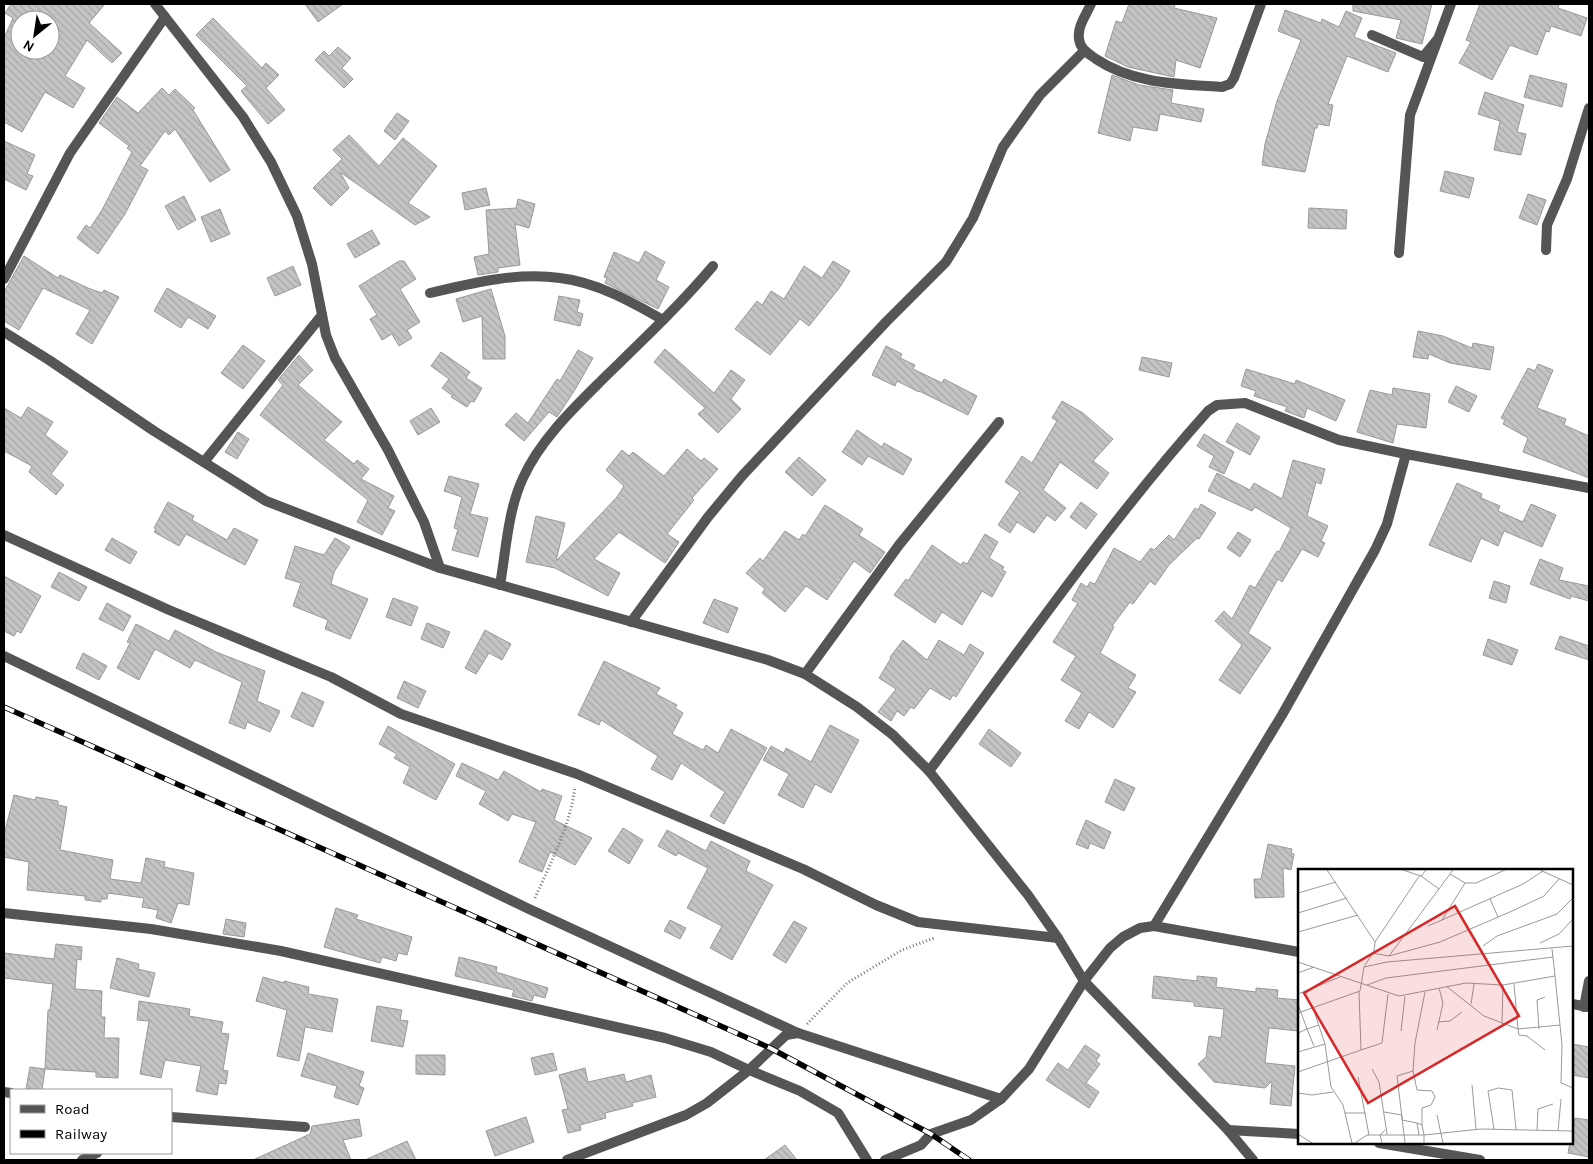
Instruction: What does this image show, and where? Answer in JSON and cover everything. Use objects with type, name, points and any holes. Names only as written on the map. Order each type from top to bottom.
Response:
[{"type":"street","points":[[155,4],[243,117],[271,162],[299,224],[312,264],[326,335],[335,358],[388,450],[424,522],[440,568]]},
{"type":"street","points":[[1091,4],[1079,29],[1079,41],[1084,51],[1107,66],[1129,75],[1173,84],[1222,87],[1230,84],[1234,78],[1260,4]]},
{"type":"street","points":[[1399,253],[1410,115],[1451,4]]},
{"type":"street","points":[[4,279],[70,153],[165,17]]},
{"type":"street","points":[[1372,35],[1422,57],[1438,39]]},
{"type":"street","points":[[631,622],[708,517],[742,476],[886,322],[946,262],[974,218],[1002,147],[1040,95],[1084,51]]},
{"type":"street","points":[[1546,250],[1547,225],[1567,179],[1589,108]]},
{"type":"street","points":[[500,585],[512,515],[523,478],[566,416],[663,320],[712,266]]},
{"type":"street","points":[[430,293],[512,276],[560,278],[610,293],[663,320]]},
{"type":"street","points":[[204,462],[322,315]]},
{"type":"street","points":[[4,332],[266,501],[440,568],[768,660],[805,674],[857,707],[892,735],[928,772],[1028,895],[1058,938],[1084,981],[1228,1130],[1253,1160]]},
{"type":"street","points":[[928,772],[1008,667],[1088,556],[1208,410],[1217,405],[1245,403],[1339,440],[1589,488]]},
{"type":"street","points":[[805,674],[899,545],[999,422]]},
{"type":"street","points":[[1154,926],[1282,715],[1376,550],[1387,524],[1406,454]]},
{"type":"street","points":[[4,536],[169,610],[331,677],[401,714],[577,774],[803,869],[876,905],[918,922],[1058,938]]},
{"type":"street","points":[[4,656],[529,910],[798,1034],[1001,1099]]},
{"type":"street","points":[[4,913],[151,929],[282,951],[665,1038],[711,1052],[748,1070],[800,1091],[838,1113],[867,1160]]},
{"type":"street","points":[[885,1160],[921,1145],[931,1134],[971,1120],[1001,1099],[1029,1069],[1084,981],[1110,948],[1123,936],[1140,928],[1154,926],[1298,952]]},
{"type":"street","points":[[1573,1004],[1587,1007],[1589,981]]},
{"type":"street","points":[[567,1160],[686,1115],[707,1103],[748,1070],[786,1035],[798,1034]]},
{"type":"street","points":[[172,1117],[305,1127]]},
{"type":"street","points":[[1228,1130],[1298,1134]]},
{"type":"street","points":[[1385,1144],[1480,1160]]},
{"type":"street","points":[[82,1160],[95,1154]]},
{"type":"path","points":[[529,910],[555,855],[572,808],[577,774]]},
{"type":"path","points":[[798,1034],[847,983],[902,950],[935,938]]},
{"type":"building","points":[[11,4],[105,4],[89,23],[122,53],[112,63],[87,40],[65,76],[85,88],[73,108],[45,92],[22,132],[4,122],[4,38],[10,25],[10,60],[60,60],[60,10],[10,10],[10,16],[5,13]]},
{"type":"building","points":[[305,4],[343,4],[318,22]]},
{"type":"building","points":[[1129,4],[1175,4],[1174,8],[1217,18],[1200,68],[1176,60],[1174,77],[1128,67],[1105,56],[1116,21],[1122,23]]},
{"type":"building","points":[[1353,4],[1432,4],[1422,44],[1396,38],[1401,20],[1353,11]]},
{"type":"building","points":[[1480,4],[1559,4],[1558,8],[1587,18],[1581,36],[1551,26],[1549,32],[1546,31],[1537,55],[1510,45],[1492,80],[1459,63],[1471,42],[1466,40]]},
{"type":"building","points":[[1285,10],[1321,23],[1322,19],[1339,27],[1346,11],[1362,18],[1354,37],[1396,53],[1388,72],[1347,56],[1328,104],[1333,105],[1329,126],[1318,124],[1317,128],[1315,128],[1305,172],[1262,165],[1265,144],[1277,101],[1301,40],[1278,31]]},
{"type":"building","points":[[213,18],[262,68],[266,63],[279,75],[266,88],[285,110],[268,124],[241,91],[247,86],[196,35]]},
{"type":"building","points":[[338,47],[351,58],[342,68],[353,79],[344,88],[315,60],[324,51],[329,56]]},
{"type":"building","points":[[1112,75],[1139,85],[1173,90],[1171,103],[1204,109],[1201,122],[1160,114],[1157,131],[1133,127],[1130,141],[1098,133]]},
{"type":"building","points":[[1530,75],[1567,84],[1562,107],[1524,97]]},
{"type":"building","points":[[162,88],[169,95],[175,89],[195,108],[193,110],[230,170],[210,182],[175,129],[169,135],[165,131],[140,166],[148,170],[125,214],[98,254],[77,238],[86,225],[90,228],[102,210],[132,152],[127,148],[129,146],[99,123],[117,97],[138,113]]},
{"type":"building","points":[[1485,92],[1524,105],[1517,132],[1526,134],[1521,155],[1494,150],[1500,121],[1478,114]]},
{"type":"building","points":[[397,113],[409,121],[395,140],[384,131]]},
{"type":"building","points":[[349,135],[379,166],[403,138],[437,166],[408,203],[430,217],[415,225],[340,172],[349,188],[331,206],[313,188],[342,159],[333,150]]},
{"type":"building","points":[[4,141],[35,155],[27,174],[33,176],[26,190],[4,179]]},
{"type":"building","points":[[1445,171],[1474,178],[1469,198],[1440,191]]},
{"type":"building","points":[[486,188],[490,205],[465,210],[462,193]]},
{"type":"building","points":[[1528,194],[1546,200],[1537,225],[1519,218]]},
{"type":"building","points":[[184,196],[196,220],[178,230],[165,206]]},
{"type":"building","points":[[518,199],[535,204],[529,228],[515,224],[520,265],[498,268],[498,272],[478,275],[474,257],[489,254],[486,210],[516,208]]},
{"type":"building","points":[[1309,208],[1347,210],[1346,229],[1308,228]]},
{"type":"building","points":[[220,209],[230,234],[211,242],[201,217]]},
{"type":"building","points":[[372,230],[380,244],[355,258],[347,244]]},
{"type":"building","points":[[645,251],[665,262],[656,280],[669,287],[658,309],[605,283],[607,278],[604,277],[614,252],[639,263]]},
{"type":"building","points":[[24,256],[58,278],[60,275],[88,288],[102,293],[104,290],[119,297],[92,344],[76,334],[90,310],[43,288],[19,330],[4,321],[4,292]]},
{"type":"building","points":[[399,261],[404,261],[416,279],[400,289],[420,322],[407,330],[412,338],[399,346],[392,334],[382,340],[370,319],[377,315],[359,286]]},
{"type":"building","points":[[833,261],[850,271],[840,287],[809,326],[800,319],[770,355],[735,329],[757,301],[762,305],[771,291],[784,299],[804,266],[822,278]]},
{"type":"building","points":[[293,266],[301,285],[275,296],[267,278]]},
{"type":"building","points":[[167,288],[216,316],[208,329],[188,317],[181,328],[154,311]]},
{"type":"building","points":[[491,289],[505,336],[505,359],[483,359],[482,316],[463,322],[456,299]]},
{"type":"building","points":[[559,296],[580,300],[577,312],[583,314],[580,326],[554,320]]},
{"type":"building","points":[[1418,331],[1443,336],[1472,348],[1473,343],[1494,347],[1490,370],[1450,363],[1429,354],[1428,359],[1413,357]]},
{"type":"building","points":[[243,345],[265,361],[243,389],[221,373]]},
{"type":"building","points":[[886,346],[902,354],[900,358],[915,365],[913,369],[942,383],[944,379],[977,396],[968,415],[897,381],[895,386],[872,375]]},
{"type":"building","points":[[665,349],[714,393],[731,370],[745,380],[731,399],[741,409],[718,433],[698,414],[705,408],[654,362]]},
{"type":"building","points":[[578,350],[593,358],[576,388],[557,417],[549,412],[524,441],[505,425],[516,413],[528,423],[557,379],[560,381]]},
{"type":"building","points":[[441,352],[470,372],[466,378],[482,388],[474,402],[471,401],[467,407],[451,397],[453,396],[442,388],[449,379],[431,366]]},
{"type":"building","points":[[299,355],[313,370],[298,385],[342,422],[324,440],[354,464],[357,460],[369,469],[361,479],[394,496],[388,508],[395,511],[382,535],[357,522],[368,500],[260,415],[283,385],[278,380]]},
{"type":"building","points":[[1142,357],[1172,363],[1169,377],[1139,370]]},
{"type":"building","points":[[1538,364],[1553,370],[1537,408],[1566,419],[1564,425],[1589,436],[1589,478],[1523,452],[1528,438],[1503,424],[1505,420],[1501,418],[1528,368],[1535,371]]},
{"type":"building","points":[[1246,369],[1295,384],[1296,380],[1345,400],[1336,421],[1307,408],[1304,418],[1285,411],[1287,407],[1254,396],[1256,391],[1241,386]]},
{"type":"building","points":[[1456,386],[1477,396],[1469,412],[1448,402]]},
{"type":"building","points":[[1393,388],[1430,394],[1426,428],[1397,424],[1393,443],[1357,432],[1370,390],[1392,395]]},
{"type":"building","points":[[1062,401],[1083,413],[1113,439],[1093,461],[1109,473],[1097,489],[1060,462],[1043,490],[1066,508],[1055,521],[1047,515],[1034,533],[1017,522],[1010,533],[998,525],[1020,492],[1005,482],[1022,456],[1032,463],[1057,421],[1052,418]]},
{"type":"building","points":[[28,407],[53,422],[45,435],[68,452],[51,474],[64,485],[56,495],[29,472],[32,466],[4,451],[4,408],[21,418]]},
{"type":"building","points":[[431,408],[440,422],[418,435],[410,421]]},
{"type":"building","points":[[1237,423],[1260,437],[1250,455],[1226,442]]},
{"type":"building","points":[[857,430],[882,447],[884,443],[912,459],[903,475],[868,456],[862,465],[842,452]]},
{"type":"building","points":[[238,432],[249,439],[237,459],[225,452]]},
{"type":"building","points":[[1204,434],[1234,452],[1224,474],[1209,467],[1214,456],[1197,446]]},
{"type":"building","points":[[687,449],[701,461],[704,458],[718,469],[692,498],[694,500],[667,534],[679,542],[665,563],[619,532],[594,559],[620,573],[608,596],[555,568],[526,562],[536,516],[565,523],[556,561],[617,497],[624,486],[606,470],[622,450],[629,456],[633,452],[664,476]]},
{"type":"building","points":[[799,457],[826,480],[812,496],[785,472]]},
{"type":"building","points":[[1293,460],[1325,469],[1321,484],[1316,482],[1307,516],[1328,526],[1321,541],[1325,543],[1318,557],[1302,549],[1282,582],[1278,579],[1248,633],[1271,648],[1240,694],[1219,680],[1242,645],[1215,621],[1224,611],[1232,619],[1250,585],[1255,588],[1277,551],[1279,552],[1291,528],[1255,507],[1252,511],[1208,491],[1217,473],[1250,490],[1254,483],[1282,499]]},
{"type":"building","points":[[449,476],[479,484],[470,514],[488,518],[478,557],[452,550],[458,529],[454,528],[462,497],[444,491]]},
{"type":"building","points":[[1457,483],[1482,494],[1481,498],[1500,506],[1498,511],[1523,522],[1531,504],[1556,515],[1542,547],[1504,531],[1498,546],[1481,538],[1471,562],[1429,545]]},
{"type":"building","points":[[168,502],[194,516],[192,520],[227,540],[234,528],[258,540],[245,565],[186,534],[179,546],[154,532],[156,529],[154,528]]},
{"type":"building","points":[[1081,502],[1097,514],[1086,529],[1070,517]]},
{"type":"building","points":[[1201,504],[1216,513],[1199,539],[1197,538],[1169,565],[1155,585],[1150,581],[1133,604],[1130,602],[1112,626],[1114,627],[1100,653],[1136,675],[1128,688],[1136,692],[1113,728],[1089,712],[1079,729],[1065,721],[1082,693],[1061,680],[1076,656],[1053,642],[1078,603],[1072,600],[1081,583],[1087,587],[1090,582],[1095,584],[1114,548],[1140,562],[1151,548],[1154,550],[1169,535],[1174,540],[1195,508],[1198,510]]},
{"type":"building","points":[[825,505],[863,529],[859,535],[885,552],[870,573],[854,561],[827,600],[806,586],[785,612],[762,593],[765,589],[746,573],[760,558],[763,561],[785,531],[799,540],[803,534],[805,536]]},
{"type":"building","points":[[1238,532],[1251,540],[1240,557],[1227,548]]},
{"type":"building","points":[[985,534],[998,542],[989,558],[1004,567],[1002,570],[1006,572],[992,597],[982,591],[962,625],[942,612],[935,623],[894,595],[906,579],[908,581],[932,545],[961,565],[963,562],[967,564]]},
{"type":"building","points":[[112,538],[137,552],[130,564],[105,550]]},
{"type":"building","points":[[335,538],[350,547],[334,572],[331,584],[368,599],[350,639],[325,629],[328,620],[293,606],[301,583],[285,578],[295,546],[324,555]]},
{"type":"building","points":[[1540,559],[1563,568],[1559,580],[1589,586],[1589,601],[1571,596],[1570,599],[1530,584]]},
{"type":"building","points":[[59,572],[87,587],[79,601],[51,587]]},
{"type":"building","points":[[4,576],[41,596],[21,633],[17,631],[14,636],[4,631]]},
{"type":"building","points":[[1494,581],[1510,586],[1506,603],[1489,598]]},
{"type":"building","points":[[393,598],[418,607],[411,626],[386,617]]},
{"type":"building","points":[[714,599],[738,608],[728,633],[703,623]]},
{"type":"building","points":[[107,603],[131,616],[123,631],[99,619]]},
{"type":"building","points":[[427,623],[450,632],[443,648],[421,639]]},
{"type":"building","points":[[136,624],[169,641],[175,630],[216,652],[265,671],[257,701],[280,711],[270,732],[247,722],[245,729],[229,723],[242,682],[195,660],[190,668],[155,649],[139,680],[117,668],[130,643],[127,642]]},
{"type":"building","points":[[485,630],[511,644],[502,660],[489,653],[476,674],[465,668]]},
{"type":"building","points":[[1560,636],[1589,646],[1589,660],[1555,649]]},
{"type":"building","points":[[1488,639],[1518,650],[1512,665],[1483,655]]},
{"type":"building","points":[[903,640],[927,660],[939,640],[964,655],[970,644],[984,653],[956,697],[953,695],[950,700],[930,688],[914,709],[911,707],[904,716],[897,711],[891,721],[878,712],[896,689],[879,678],[890,657]]},
{"type":"building","points":[[83,653],[107,666],[99,680],[76,668]]},
{"type":"building","points":[[604,661],[660,688],[656,694],[677,705],[675,708],[683,713],[672,734],[703,750],[706,745],[718,753],[731,729],[767,748],[724,824],[710,816],[725,792],[681,763],[672,780],[651,769],[658,756],[601,720],[599,725],[578,715]]},
{"type":"building","points":[[404,681],[426,691],[418,708],[397,698]]},
{"type":"building","points":[[302,692],[324,702],[313,727],[291,717]]},
{"type":"building","points":[[830,725],[859,740],[831,793],[815,784],[803,808],[778,795],[789,774],[763,760],[771,746],[784,753],[786,748],[811,762]]},
{"type":"building","points":[[388,726],[455,764],[436,800],[403,783],[410,767],[394,758],[397,754],[379,744]]},
{"type":"building","points":[[989,729],[1021,753],[1011,767],[979,744]]},
{"type":"building","points":[[462,763],[498,780],[504,771],[541,792],[542,789],[562,796],[554,820],[592,838],[575,865],[550,852],[542,872],[519,862],[536,822],[512,814],[508,821],[479,804],[486,791],[456,776]]},
{"type":"building","points":[[1115,779],[1135,788],[1124,811],[1105,802]]},
{"type":"building","points":[[14,795],[35,800],[36,797],[58,801],[58,805],[67,807],[60,850],[113,860],[110,879],[141,883],[146,858],[165,862],[164,867],[194,873],[189,905],[178,903],[171,923],[156,918],[158,910],[142,907],[144,898],[108,893],[107,899],[101,899],[101,902],[85,900],[85,896],[27,890],[29,862],[4,857],[4,835]]},
{"type":"building","points":[[1086,820],[1111,832],[1104,849],[1090,843],[1088,849],[1076,844]]},
{"type":"building","points":[[623,828],[643,840],[629,864],[608,851]]},
{"type":"building","points":[[667,830],[706,851],[711,841],[750,861],[746,871],[773,885],[732,960],[710,948],[722,926],[687,908],[708,868],[678,853],[676,856],[658,846]]},
{"type":"building","points":[[1268,844],[1292,849],[1291,853],[1294,854],[1291,870],[1283,868],[1284,897],[1255,898],[1254,879],[1261,879]]},
{"type":"building","points":[[336,908],[358,915],[356,919],[412,937],[407,955],[398,953],[396,961],[382,957],[380,963],[324,947]]},
{"type":"building","points":[[226,919],[246,923],[244,937],[223,934]]},
{"type":"building","points":[[670,920],[686,928],[680,939],[664,931]]},
{"type":"building","points":[[794,921],[807,928],[786,963],[773,955]]},
{"type":"building","points":[[56,944],[82,947],[81,960],[77,959],[75,989],[102,991],[101,1017],[105,1017],[104,1038],[119,1038],[118,1078],[96,1077],[96,1072],[45,1069],[48,1010],[50,1010],[53,984],[4,978],[4,953],[54,959]]},
{"type":"building","points":[[459,957],[497,967],[496,972],[548,988],[545,998],[534,995],[532,1001],[512,996],[514,990],[455,976]]},
{"type":"building","points":[[117,958],[139,964],[138,969],[155,973],[149,997],[110,988]]},
{"type":"building","points":[[1154,976],[1197,981],[1197,976],[1217,978],[1216,987],[1256,992],[1256,988],[1278,990],[1277,998],[1298,1000],[1298,1031],[1269,1028],[1265,1063],[1295,1066],[1291,1106],[1270,1104],[1272,1081],[1265,1088],[1214,1082],[1198,1064],[1206,1057],[1209,1036],[1221,1038],[1224,1009],[1194,1006],[1194,1002],[1152,998]]},
{"type":"building","points":[[263,977],[309,987],[308,994],[338,999],[332,1032],[305,1027],[299,1061],[277,1056],[287,1010],[256,1001]]},
{"type":"building","points":[[139,1001],[190,1009],[189,1016],[223,1022],[221,1033],[229,1034],[223,1070],[228,1071],[226,1084],[219,1083],[217,1095],[196,1091],[201,1066],[165,1060],[161,1078],[140,1074],[149,1021],[137,1020]]},
{"type":"building","points":[[377,1006],[402,1010],[400,1020],[408,1021],[403,1047],[371,1041]]},
{"type":"building","points":[[1573,1044],[1589,1047],[1589,1078],[1573,1075]]},
{"type":"building","points":[[1085,1045],[1100,1055],[1096,1061],[1100,1064],[1086,1083],[1099,1092],[1089,1108],[1046,1080],[1058,1063],[1068,1070]]},
{"type":"building","points":[[308,1053],[364,1072],[359,1086],[364,1088],[358,1105],[334,1097],[337,1086],[301,1076]]},
{"type":"building","points":[[553,1053],[557,1070],[535,1075],[531,1058]]},
{"type":"building","points":[[416,1055],[445,1055],[445,1075],[416,1074]]},
{"type":"building","points":[[30,1067],[45,1069],[42,1089],[26,1089]]},
{"type":"building","points":[[585,1068],[588,1082],[624,1074],[626,1082],[651,1075],[656,1097],[632,1103],[633,1106],[605,1113],[606,1118],[580,1125],[581,1130],[568,1133],[562,1110],[568,1109],[559,1075]]},
{"type":"building","points":[[526,1117],[534,1142],[495,1156],[486,1131]]},
{"type":"building","points":[[1575,1118],[1589,1120],[1589,1157],[1568,1153],[1570,1144],[1573,1144]]},
{"type":"building","points":[[359,1119],[362,1136],[343,1140],[351,1160],[253,1160],[310,1134],[312,1126]]},
{"type":"building","points":[[407,1141],[416,1160],[365,1160]]},
{"type":"building","points":[[785,1145],[797,1160],[764,1160]]},
{"type":"railway","points":[[4,707],[770,1048],[931,1134],[969,1160]]}]
